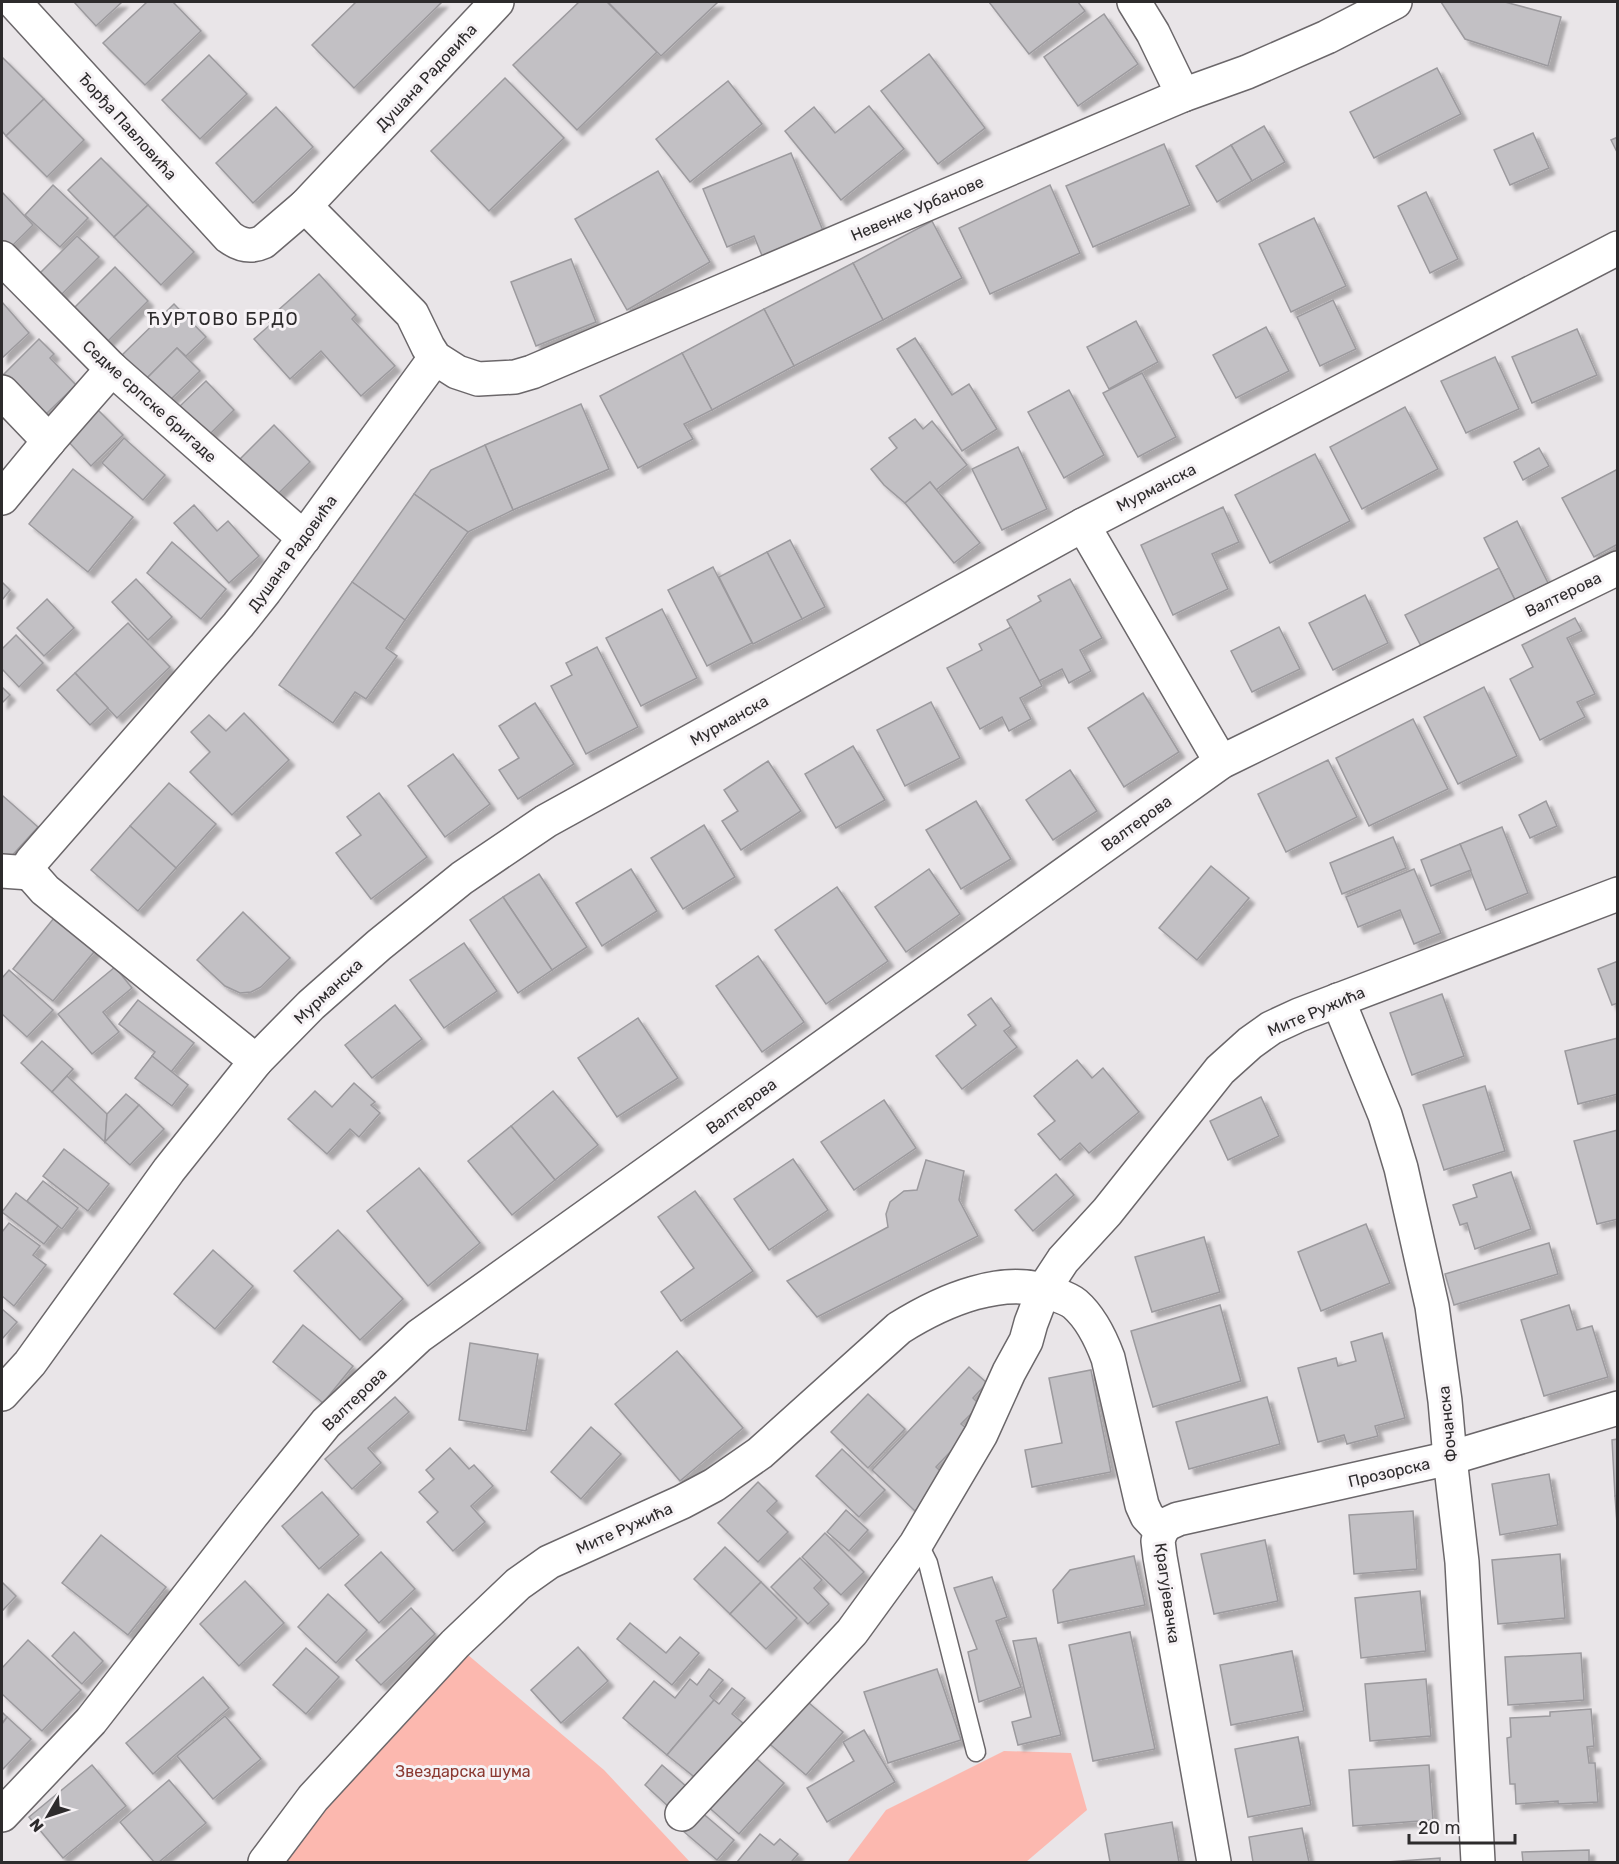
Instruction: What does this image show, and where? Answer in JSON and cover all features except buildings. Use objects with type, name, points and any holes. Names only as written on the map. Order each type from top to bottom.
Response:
[{"type":"street","name":"Ђорђа Павловића","points":[[14,2],[229,237],[246,245]]},
{"type":"street","name":"Душана Радовића","points":[[246,245],[263,242],[305,206],[497,2]]},
{"type":"street","points":[[1134,2],[1153,33],[1183,94]]},
{"type":"street","name":"Невенке Урбанове","points":[[435,358],[457,372],[478,379],[532,372],[1183,94],[1247,72],[1327,38],[1395,2]]},
{"type":"street","points":[[305,206],[412,314],[435,358]]},
{"type":"street","name":"Мурманска","points":[[2,1394],[30,1363],[169,1170],[256,1061],[311,1005],[379,945],[462,878],[546,821],[1083,525],[1617,248]]},
{"type":"street","name":"Седме српске бригаде","points":[[2,258],[112,369],[304,538]]},
{"type":"street","name":"Душана Радовића","points":[[16,872],[31,862],[266,591],[435,358]]},
{"type":"street","points":[[2,498],[112,369]]},
{"type":"street","points":[[2,392],[49,441]]},
{"type":"street","points":[[1083,525],[1221,762]]},
{"type":"street","name":"Валтерова","points":[[2,1815],[91,1721],[326,1423],[419,1336],[1221,762],[1617,568]]},
{"type":"street","points":[[16,872],[45,890],[256,1061]]},
{"type":"street","name":"Мите Ружића","points":[[682,1814],[852,1632],[916,1544],[981,1434],[1009,1372],[1026,1341],[1044,1289],[1063,1260],[1107,1212],[1220,1070],[1271,1028],[1338,1000],[1617,894]]},
{"type":"street","name":"Фочанска","points":[[1338,1000],[1385,1115],[1404,1179],[1432,1306],[1445,1401],[1462,1562],[1478,1863]]},
{"type":"street","name":"Мите Ружића","points":[[265,1863],[312,1798],[456,1644],[525,1579],[549,1562],[682,1502],[740,1468],[760,1453],[899,1328],[925,1312],[948,1302],[1001,1288],[1022,1286],[1044,1289]]},
{"type":"street","name":"Крагујевачка","points":[[1044,1289],[1074,1304],[1084,1314],[1101,1340],[1116,1389],[1142,1505],[1147,1516],[1161,1531],[1158,1541],[1160,1557],[1214,1863]]},
{"type":"street","name":"Прозорска","points":[[1161,1531],[1167,1524],[1178,1519],[1450,1458],[1617,1408]]},
{"type":"lane","points":[[916,1544],[928,1563],[976,1752]]},
{"type":"green space","name":"Звездарска шума","points":[[455,1644],[604,1770],[690,1862],[265,1862]]},
{"type":"green space","points":[[1004,1751],[1071,1753],[1087,1810],[1026,1862],[847,1862],[886,1810]]},
{"type":"district","name":"ЋУРТОВО БРДО","points":[[223,319]]}]
